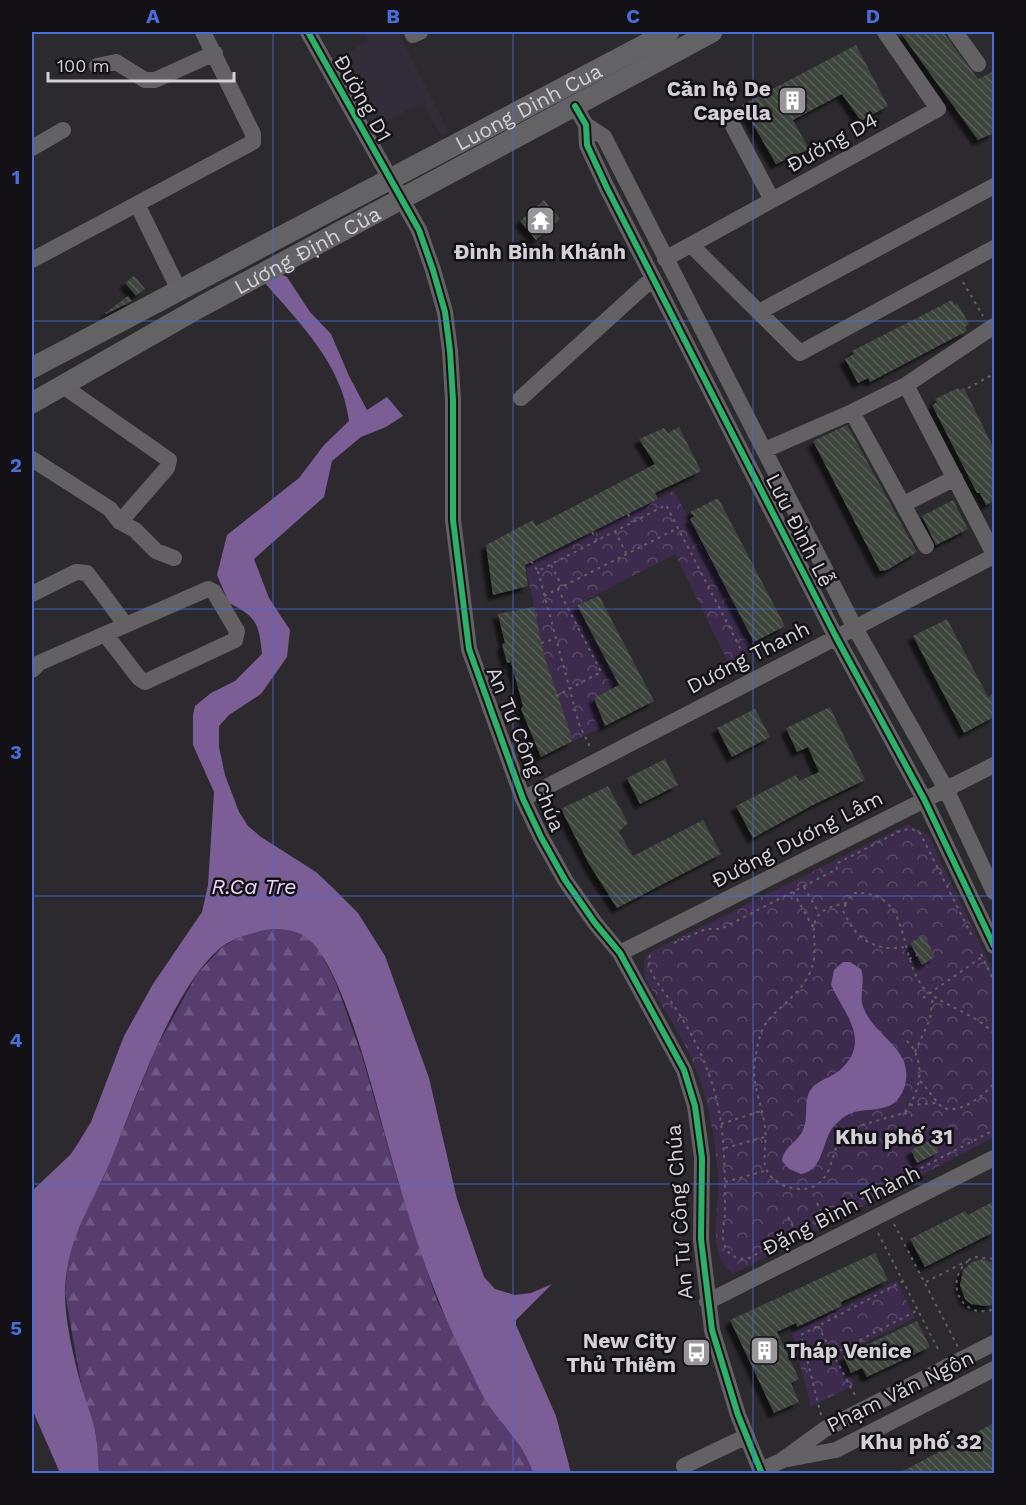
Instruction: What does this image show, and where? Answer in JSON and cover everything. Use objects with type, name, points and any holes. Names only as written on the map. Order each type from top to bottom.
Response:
[{"type":"main road","name":"Luong Dinh Cua","points":[[389,180],[669,32]]},
{"type":"main road","name":"Lương Định Của","points":[[32,403],[202,306],[712,32]]},
{"type":"main road","name":"Lương Định Của","points":[[32,368],[389,180]]},
{"type":"street","points":[[32,260],[138,206],[253,142],[253,134],[203,32]]},
{"type":"street","name":"Đường D1","points":[[308,32],[389,180]]},
{"type":"street","points":[[411,32],[413,35],[420,32]]},
{"type":"street","name":"Đường D4","points":[[665,259],[938,110],[885,32]]},
{"type":"street","points":[[955,32],[978,64]]},
{"type":"street","points":[[97,66],[116,62],[146,80],[155,80],[215,53]]},
{"type":"street","points":[[575,106],[586,125]]},
{"type":"street","points":[[732,124],[772,200]]},
{"type":"street","name":"Lưu Đình Lễ","points":[[586,125],[604,137],[855,628],[946,789],[994,892]]},
{"type":"street","name":"Lưu Đình Lễ","points":[[586,125],[587,145],[652,279],[836,637],[924,799],[986,952]]},
{"type":"street","points":[[32,148],[63,130]]},
{"type":"street","name":"An Tư Công Chúa","points":[[389,180],[419,230],[445,312],[453,400],[453,520],[469,649],[523,799],[565,880],[595,923],[620,952],[684,1070],[695,1106],[702,1158],[700,1239],[712,1330],[747,1437],[761,1472]]},
{"type":"street","points":[[759,312],[994,186]]},
{"type":"street","points":[[138,206],[179,290]]},
{"type":"street","points":[[691,245],[801,353],[994,248]]},
{"type":"street","points":[[521,398],[652,279]]},
{"type":"street","points":[[765,450],[852,412],[906,385],[992,327]]},
{"type":"street","points":[[906,385],[994,555]]},
{"type":"street","points":[[63,386],[169,460],[167,468],[120,522]]},
{"type":"street","points":[[852,412],[926,546]]},
{"type":"street","points":[[32,459],[110,510],[120,522],[135,530],[156,551],[174,558]]},
{"type":"street","points":[[904,504],[955,478]]},
{"type":"street","name":"Dương Thanh","points":[[523,799],[994,555]]},
{"type":"street","points":[[32,594],[76,572],[87,573],[125,624]]},
{"type":"street","points":[[34,662],[208,589],[214,592],[237,631],[235,640],[146,682],[139,678],[105,634]]},
{"type":"street","name":"Đường Dương Lâm","points":[[620,952],[994,765]]},
{"type":"street","name":"Đặng Bình Thành","points":[[707,1302],[994,1158]]},
{"type":"street","name":"Phạm Văn Ngôn","points":[[781,1461],[825,1429],[994,1343]]},
{"type":"street","name":"Phạm Văn Ngôn","points":[[781,1461],[836,1450],[994,1369]]},
{"type":"street","points":[[863,1410],[874,1430]]},
{"type":"street","points":[[825,1429],[836,1450]]},
{"type":"street","points":[[684,1466],[747,1437]]},
{"type":"street","points":[[761,1472],[781,1461]]},
{"type":"path","points":[[955,269],[992,327]]},
{"type":"path","points":[[968,388],[994,374]]},
{"type":"path","points":[[538,572],[666,505],[756,679]]},
{"type":"path","points":[[628,514],[632,522]]},
{"type":"path","points":[[544,596],[678,528]]},
{"type":"path","points":[[615,531],[627,554]]},
{"type":"path","points":[[592,532],[597,541]]},
{"type":"path","points":[[531,561],[538,572],[579,724],[597,761]]},
{"type":"path","points":[[551,565],[562,587]]},
{"type":"path","points":[[556,696],[601,672],[558,589]]},
{"type":"path","points":[[541,643],[555,639]]},
{"type":"path","points":[[665,947],[706,929],[721,929],[837,869],[836,864],[902,830],[912,829],[920,833],[975,943]]},
{"type":"path","points":[[804,886],[819,913]]},
{"type":"path","points":[[793,892],[814,929]]},
{"type":"path","points":[[904,947],[888,949],[862,940],[847,921],[843,910],[853,893],[863,892],[878,897],[900,919],[904,947],[919,982],[928,993],[982,1021],[994,1034]]},
{"type":"path","points":[[836,1148],[829,1170],[815,1186],[790,1188],[774,1179],[765,1165],[766,1136],[754,1070],[760,1035],[766,1023],[803,987],[813,967],[814,929],[819,913],[827,907],[846,903]]},
{"type":"path","points":[[657,952],[649,956],[649,965],[654,978],[689,1030],[704,1061],[721,1124],[725,1182],[723,1241],[728,1253],[738,1259],[747,1259],[825,1220],[994,1130]]},
{"type":"path","points":[[923,998],[986,952],[994,981]]},
{"type":"path","points":[[909,959],[917,955]]},
{"type":"path","points":[[915,1052],[930,1019],[933,996]]},
{"type":"path","points":[[906,1040],[915,1052],[920,1081],[943,1106],[959,1108],[968,1106],[994,1083]]},
{"type":"path","points":[[904,1113],[920,1081]]},
{"type":"path","points":[[910,1105],[938,1102]]},
{"type":"path","points":[[924,1110],[925,1105]]},
{"type":"path","points":[[721,1124],[761,1111]]},
{"type":"path","points":[[862,1125],[904,1113],[912,1116]]},
{"type":"path","points":[[724,1148],[766,1136]]},
{"type":"path","points":[[921,1161],[925,1167]]},
{"type":"path","points":[[725,1182],[768,1170]]},
{"type":"path","points":[[817,1203],[825,1220]]},
{"type":"path","points":[[888,1211],[964,1358]]},
{"type":"path","points":[[788,1217],[797,1234]]},
{"type":"path","points":[[871,1219],[947,1367]]},
{"type":"path","points":[[925,1283],[968,1261],[986,1256],[994,1259]]},
{"type":"path","points":[[968,1261],[957,1274],[955,1283],[960,1300],[974,1310],[983,1312],[994,1309]]},
{"type":"path","points":[[825,1429],[801,1335],[903,1281]]},
{"type":"path","points":[[833,1354],[918,1310]]},
{"type":"path","points":[[818,1326],[863,1410]]},
{"type":"shaded area","points":[[363,32],[398,32],[449,133],[442,137],[422,103],[372,128],[335,58],[368,42]]},
{"type":"green space","points":[[674,491],[758,650],[729,664],[675,554],[577,605],[619,685],[594,698],[605,726],[573,741],[544,655],[525,564]]},
{"type":"green space","points":[[908,824],[928,835],[994,973],[994,1137],[733,1274],[724,1265],[716,1241],[718,1174],[714,1137],[706,1099],[687,1050],[645,978],[644,960],[649,953]]},
{"type":"green space","points":[[265,929],[286,929],[306,937],[319,949],[336,983],[362,1056],[397,1178],[436,1298],[487,1403],[515,1439],[529,1461],[533,1473],[99,1473],[96,1434],[82,1389],[65,1293],[69,1249],[86,1209],[104,1177],[155,1050],[197,974],[222,947],[242,936]]},
{"type":"green space","points":[[897,1281],[915,1318],[840,1354],[854,1385],[811,1407],[792,1333]]},
{"type":"water","name":"R.Ca Tre","points":[[281,274],[287,277],[310,312],[331,334],[367,410],[387,397],[403,416],[386,427],[361,437],[332,461],[324,497],[254,559],[269,598],[290,630],[287,657],[261,694],[229,715],[219,726],[219,747],[225,775],[239,812],[248,826],[261,837],[316,872],[333,888],[358,913],[385,956],[429,1078],[457,1199],[484,1277],[495,1289],[515,1295],[531,1293],[552,1284],[516,1320],[516,1325],[556,1416],[571,1473],[533,1473],[520,1446],[481,1392],[443,1312],[422,1255],[403,1197],[365,1061],[331,971],[318,950],[305,937],[281,929],[263,930],[235,939],[223,946],[205,963],[189,986],[158,1043],[113,1155],[76,1235],[67,1269],[66,1314],[77,1370],[95,1431],[99,1473],[60,1473],[32,1409],[32,1191],[71,1154],[91,1122],[124,1036],[153,984],[202,912],[208,885],[214,792],[193,745],[195,706],[211,693],[235,681],[262,654],[260,635],[255,622],[246,613],[229,603],[217,575],[227,535],[299,478],[324,445],[349,421],[345,400],[329,363],[318,346],[265,283]]},
{"type":"water","points":[[843,962],[850,962],[861,969],[862,1004],[870,1019],[904,1062],[905,1085],[900,1097],[889,1106],[855,1112],[842,1118],[827,1138],[814,1167],[801,1174],[789,1169],[782,1161],[787,1149],[804,1127],[809,1093],[818,1083],[839,1071],[849,1060],[854,1049],[853,1028],[831,985],[834,970]]},
{"type":"building","points":[[900,32],[943,32],[978,79],[994,71],[994,133],[978,140]]},
{"type":"building","name":"Căn hộ De Capella","points":[[856,45],[888,106],[861,121],[842,94],[793,120],[809,149],[776,164],[742,105]]},
{"type":"building","name":"Đình Bình Khánh","points":[[544,200],[560,219],[536,240],[520,221]]},
{"type":"building","points":[[134,276],[145,289],[136,296],[125,283]]},
{"type":"building","points":[[128,296],[132,301],[105,313]]},
{"type":"building","points":[[952,300],[955,305],[957,303],[969,324],[965,327],[967,331],[870,382],[868,378],[858,383],[845,359],[854,354],[852,351]]},
{"type":"building","points":[[958,388],[960,390],[964,388],[994,449],[994,501],[986,505],[980,493],[977,493],[932,405],[937,402],[935,399]]},
{"type":"building","points":[[847,425],[917,552],[887,570],[880,571],[813,441]]},
{"type":"building","points":[[679,427],[701,471],[655,493],[658,499],[525,565],[528,586],[493,595],[486,545],[533,520],[536,526],[655,464],[639,439],[664,428],[668,433]]},
{"type":"building","points":[[718,498],[785,626],[754,642],[690,519],[694,516],[690,512]]},
{"type":"building","points":[[953,500],[968,529],[936,545],[922,516]]},
{"type":"building","points":[[599,596],[654,701],[605,726],[594,698],[619,685],[577,605]]},
{"type":"building","points":[[534,607],[544,655],[573,741],[541,757],[521,709],[523,706],[511,662],[507,663],[498,614]]},
{"type":"building","points":[[947,619],[988,697],[994,693],[994,717],[964,733],[913,636]]},
{"type":"building","points":[[830,707],[865,780],[753,838],[736,806],[796,775],[799,781],[819,772],[808,747],[797,752],[786,728]]},
{"type":"building","points":[[755,709],[770,737],[732,757],[717,728]]},
{"type":"building","points":[[665,759],[678,785],[640,804],[627,778]]},
{"type":"building","points":[[608,786],[628,823],[619,832],[633,856],[703,820],[721,854],[617,908],[589,864],[561,809]]},
{"type":"building","points":[[924,935],[935,957],[922,965],[910,943]]},
{"type":"building","points":[[933,1139],[939,1152],[917,1163],[911,1150]]},
{"type":"building","points":[[994,1201],[994,1232],[925,1267],[910,1239],[965,1211],[968,1215]]},
{"type":"building","name":"Tháp Venice","points":[[875,1253],[888,1280],[841,1302],[842,1306],[797,1327],[796,1323],[777,1332],[799,1379],[791,1383],[799,1402],[774,1413],[730,1320]]},
{"type":"building","points":[[983,1259],[994,1263],[994,1304],[986,1306],[971,1304],[965,1299],[960,1285],[963,1270],[972,1262]]},
{"type":"building","points":[[917,1321],[930,1347],[867,1377],[862,1368],[851,1373],[843,1356]]},
{"type":"building","points":[[994,1423],[994,1473],[899,1473]]},
{"type":"cycle path","points":[[308,32],[419,230],[433,270],[445,312],[450,351],[453,400],[453,520],[469,649],[523,799],[541,837],[565,880],[595,923],[620,953],[684,1070],[695,1106],[702,1158],[701,1239],[712,1330],[738,1415],[762,1474]]},
{"type":"cycle path","points":[[575,106],[586,125],[587,145],[607,188],[836,637],[924,799],[994,946]]},
{"type":"place","name":"Căn hộ De Capella","points":[[792,100]]},
{"type":"place","name":"Đình Bình Khánh","points":[[540,220]]},
{"type":"place","name":"Tháp Venice","points":[[765,1350]]},
{"type":"place","name":"New City Thủ Thiêm","points":[[697,1352]]},
{"type":"district","name":"Khu phố 31","points":[[894,1136]]},
{"type":"district","name":"Khu phố 32","points":[[921,1441]]}]
